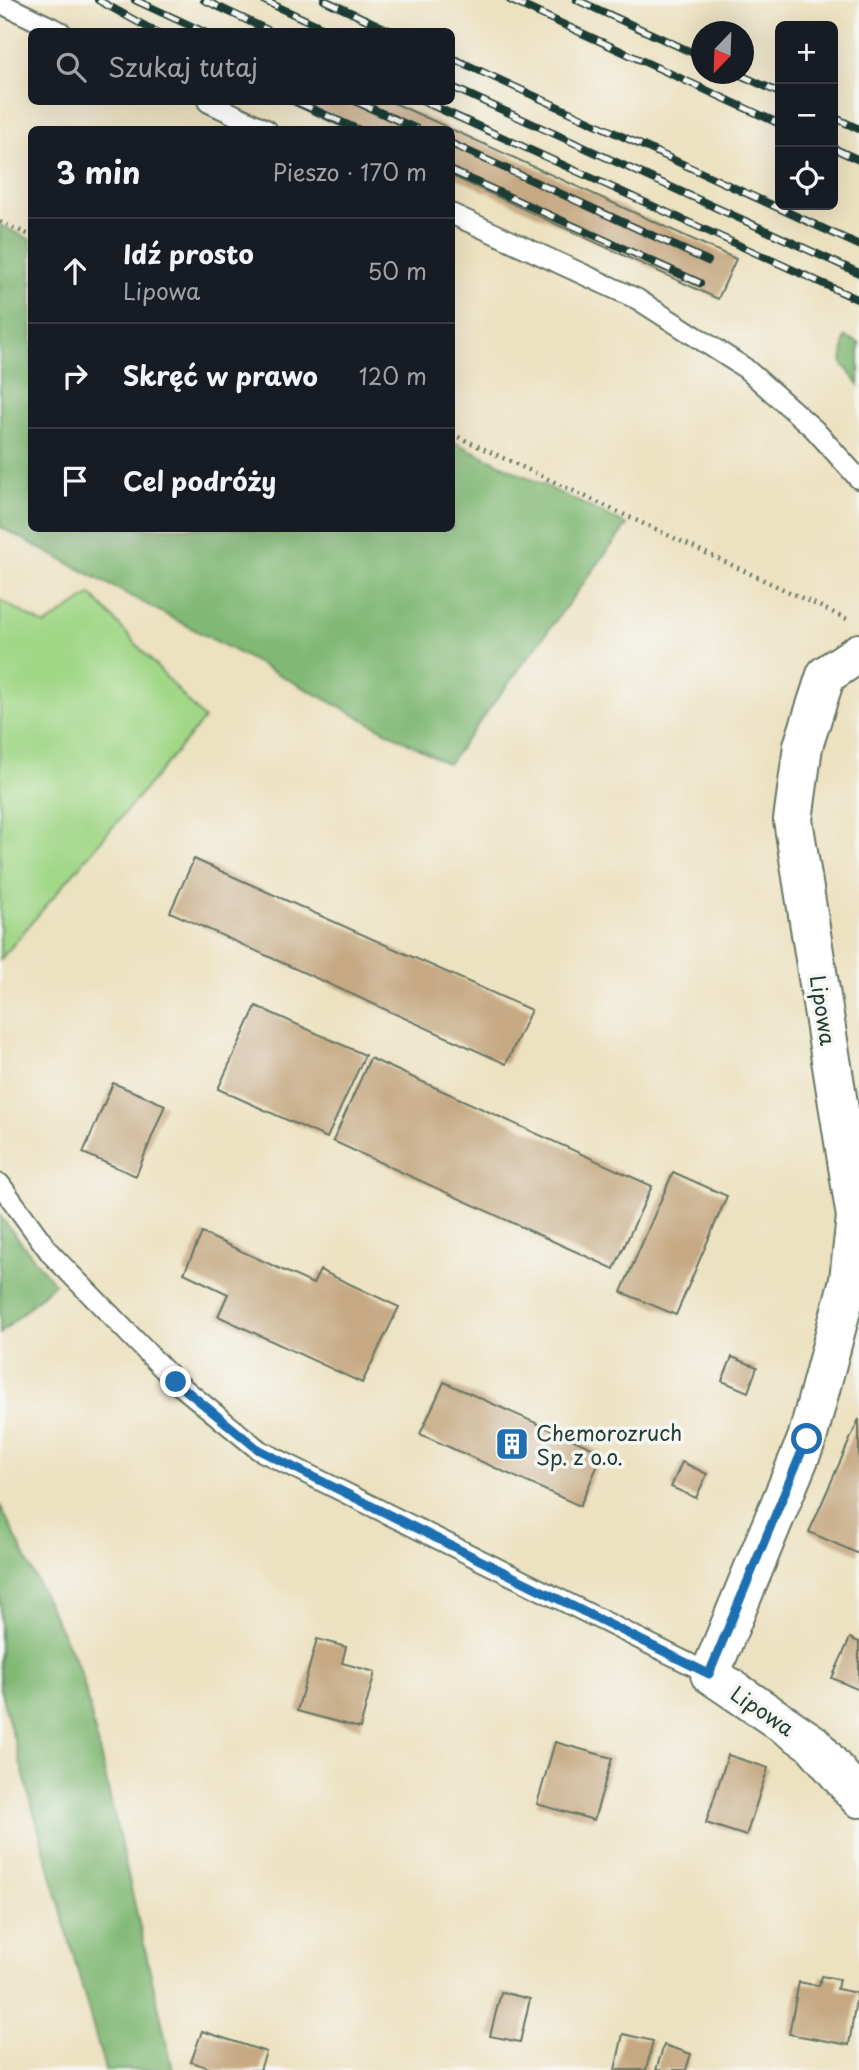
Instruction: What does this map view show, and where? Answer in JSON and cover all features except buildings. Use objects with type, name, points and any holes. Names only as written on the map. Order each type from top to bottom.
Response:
[{"type":"street","name":"Lipowa","points":[[859,653],[826,675],[803,746],[793,820],[856,1217],[849,1280],[807,1439],[709,1674],[813,1744],[859,1798]]},
{"type":"lane","points":[[0,3],[53,28]]},
{"type":"lane","points":[[214,105],[259,126]]},
{"type":"lane","points":[[455,215],[637,299],[745,369],[814,429],[859,479]]},
{"type":"lane","points":[[0,1184],[51,1254],[176,1382],[259,1450],[709,1674]]},
{"type":"path","points":[[0,222],[28,234]]},
{"type":"path","points":[[455,435],[859,625]]},
{"type":"green space","points":[[0,225],[28,239],[28,532],[455,532],[455,442],[627,525],[448,764],[0,527]]},
{"type":"green space","points":[[845,337],[859,343],[859,385],[842,363]]},
{"type":"green space","points":[[91,594],[204,719],[0,960],[0,600],[45,625]]},
{"type":"green space","points":[[0,1216],[54,1284],[0,1334]]},
{"type":"green space","points":[[0,1505],[81,1672],[173,2070],[105,2070],[0,1689]]},
{"type":"railway","points":[[98,0],[149,28]]},
{"type":"railway","points":[[135,0],[195,28]]},
{"type":"railway","points":[[204,0],[264,28]]},
{"type":"railway","points":[[263,0],[323,28]]},
{"type":"railway","points":[[324,0],[384,28]]},
{"type":"railway","points":[[510,0],[775,122]]},
{"type":"railway","points":[[577,0],[691,52]]},
{"type":"railway","points":[[455,59],[859,245]]},
{"type":"railway","points":[[754,81],[775,91]]},
{"type":"railway","points":[[455,88],[859,273]]},
{"type":"railway","points":[[304,105],[350,126]]},
{"type":"railway","points":[[364,105],[410,126]]},
{"type":"railway","points":[[432,105],[859,300]]},
{"type":"railway","points":[[838,119],[859,129]]},
{"type":"railway","points":[[455,145],[708,261]]},
{"type":"railway","points":[[838,150],[859,160]]},
{"type":"railway","points":[[455,172],[700,283]]},
{"type":"place","name":"Chemorozruch Sp. z o.o.","points":[[512,1444]]},
{"type":"route","points":[[176,1382],[259,1450],[709,1674],[807,1439]]}]
